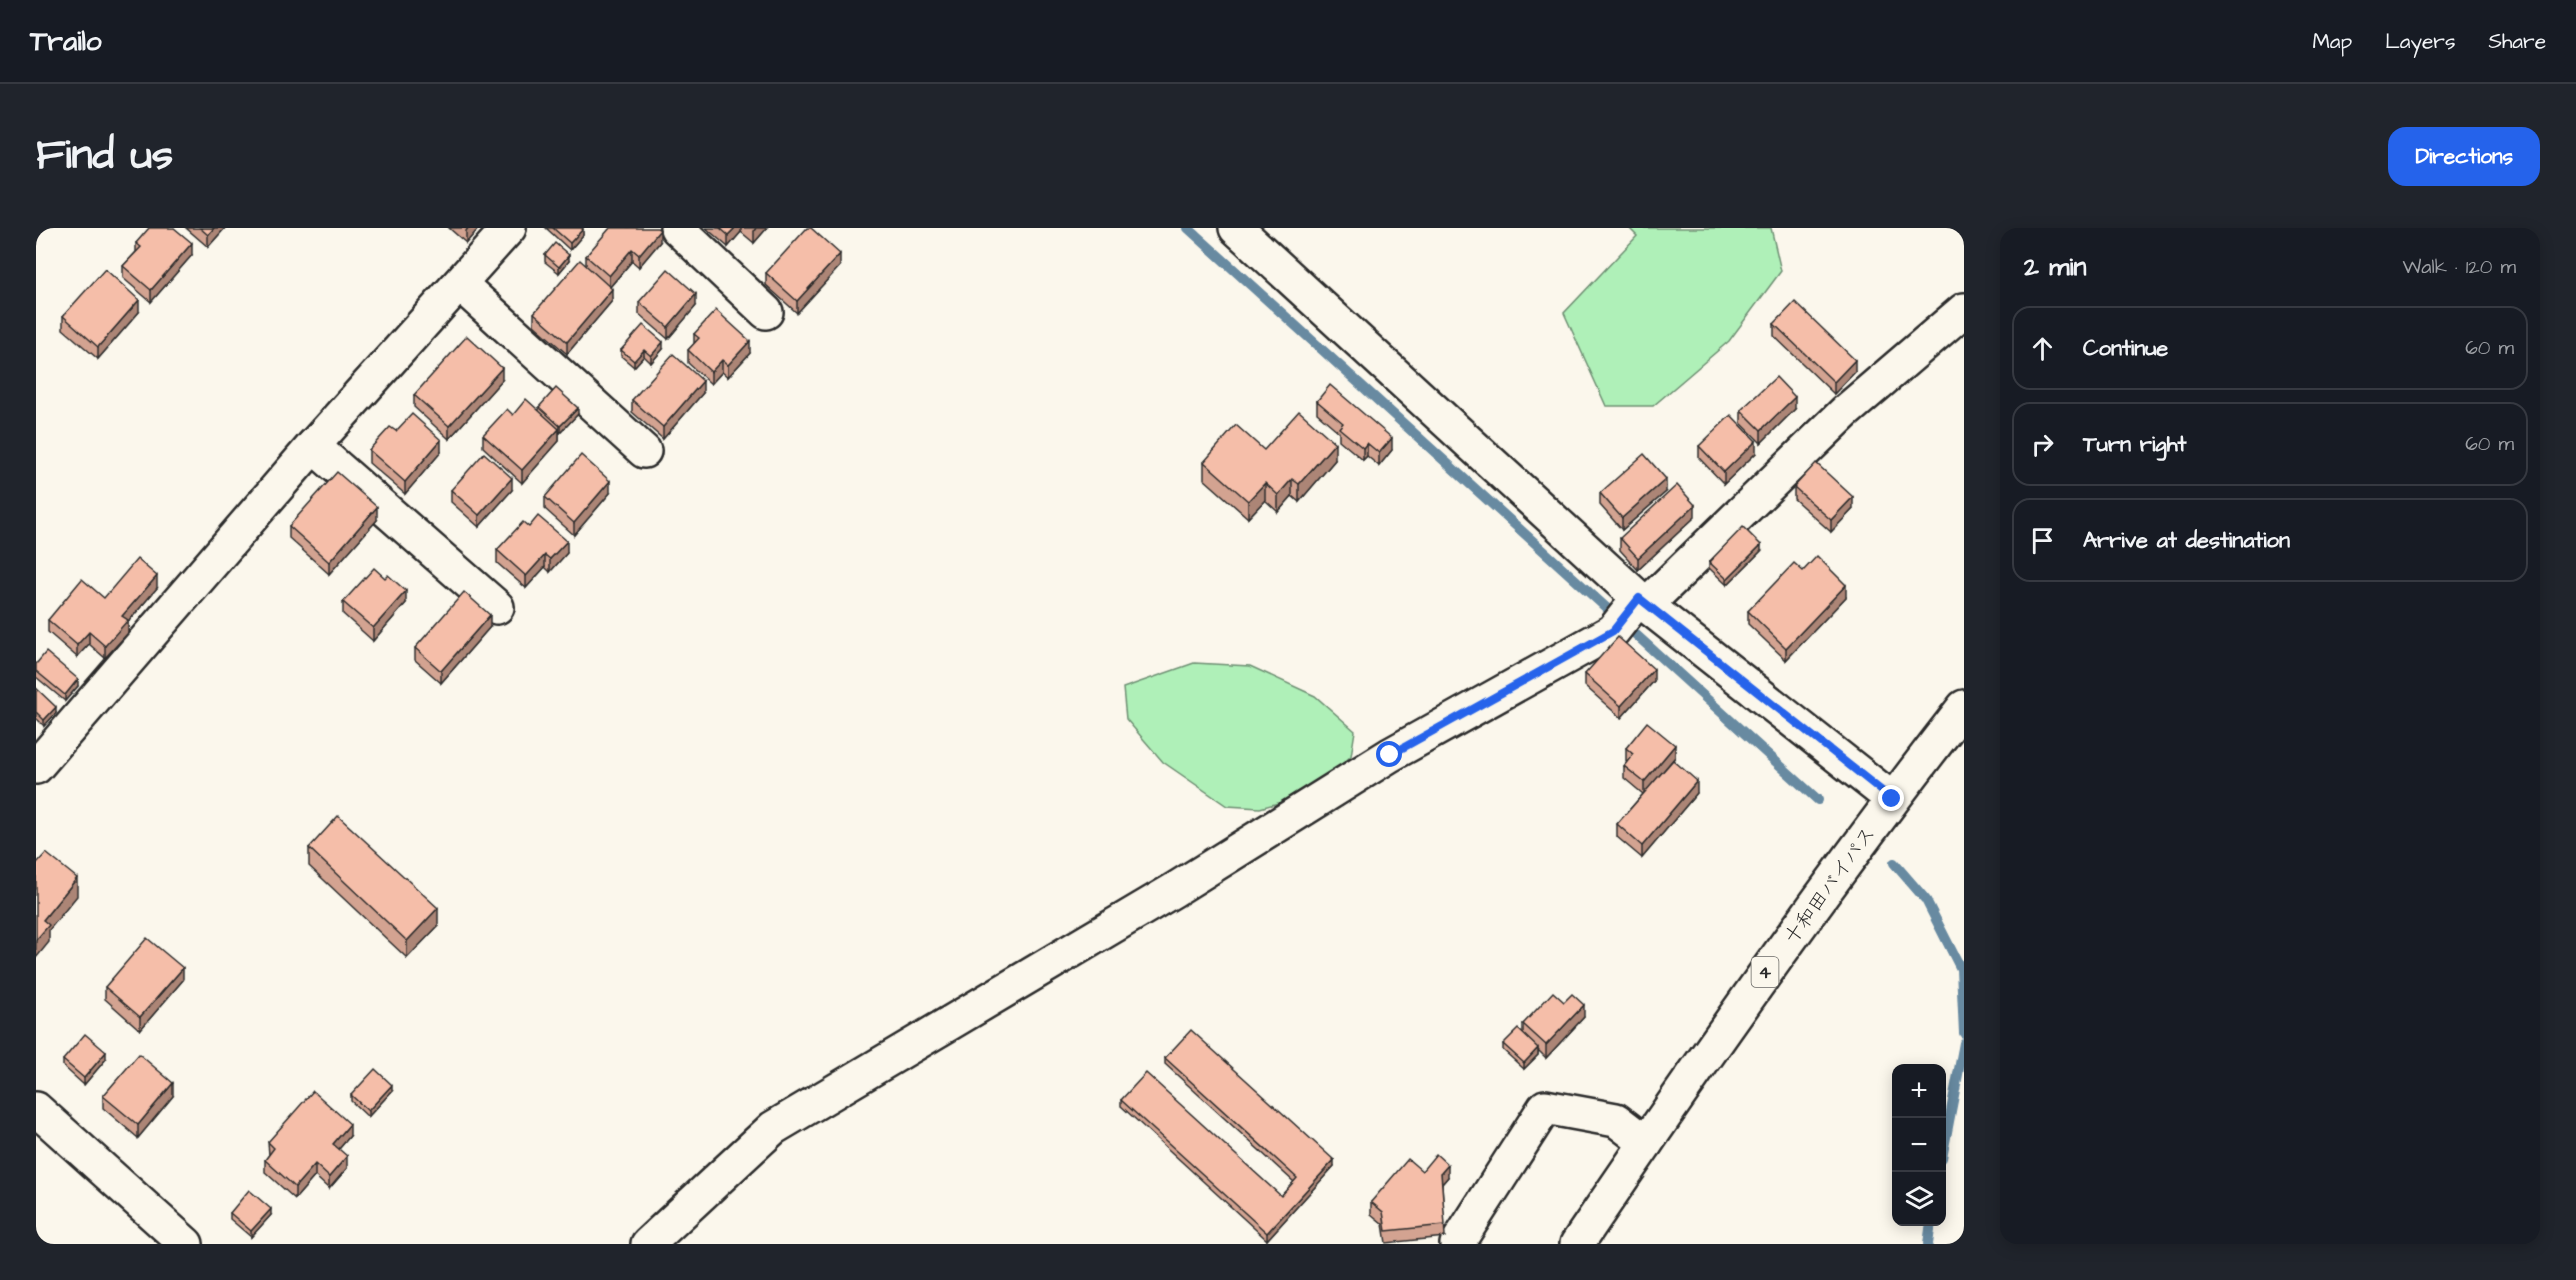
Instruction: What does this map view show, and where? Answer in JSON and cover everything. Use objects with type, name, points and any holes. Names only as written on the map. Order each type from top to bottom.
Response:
[{"type":"main road","points":[[36,767],[313,446],[509,228]]},
{"type":"main road","points":[[677,228],[766,312]]},
{"type":"main road","points":[[1236,228],[1631,612],[1892,799]]},
{"type":"main road","points":[[460,284],[644,451]]},
{"type":"main road","points":[[648,1244],[773,1128],[1174,890],[1390,755],[1631,612],[1845,412],[1964,310]]},
{"type":"main road","points":[[313,446],[496,607]]},
{"type":"main road","name":"十和田バイパス","points":[[1577,1244],[1754,986],[1892,799],[1964,707]]},
{"type":"main road","points":[[1457,1244],[1545,1107],[1616,1120],[1646,1143]]},
{"type":"main road","points":[[36,1109],[186,1244]]},
{"type":"green space","points":[[1629,228],[1771,228],[1781,271],[1729,341],[1653,406],[1606,406],[1564,313],[1637,236]]},
{"type":"green space","points":[[1194,663],[1250,666],[1315,696],[1355,731],[1351,756],[1311,794],[1260,808],[1227,806],[1163,762],[1126,719],[1123,688]]},
{"type":"building","points":[[149,228],[174,228],[192,243],[151,290],[123,266],[141,247],[136,243]]},
{"type":"building","points":[[200,228],[214,228],[208,235]]},
{"type":"building","points":[[553,228],[582,228],[583,229],[570,243]]},
{"type":"building","points":[[610,228],[657,228],[660,230],[639,255],[632,249],[609,276],[586,256]]},
{"type":"building","points":[[720,228],[735,228],[728,235]]},
{"type":"building","points":[[807,228],[811,228],[840,254],[797,301],[766,273]]},
{"type":"building","points":[[555,243],[569,255],[559,267],[545,255]]},
{"type":"building","points":[[580,260],[612,289],[567,342],[534,313]]},
{"type":"building","points":[[105,269],[139,300],[98,347],[63,316]]},
{"type":"building","points":[[668,269],[696,294],[668,327],[639,302]]},
{"type":"building","points":[[1795,302],[1855,360],[1834,382],[1774,324]]},
{"type":"building","points":[[716,310],[750,341],[728,365],[722,360],[711,372],[688,350],[699,338],[694,334]]},
{"type":"building","points":[[643,325],[663,342],[651,356],[644,350],[634,361],[621,350]]},
{"type":"building","points":[[467,336],[502,368],[449,426],[414,395]]},
{"type":"building","points":[[673,354],[703,381],[663,427],[632,400]]},
{"type":"building","points":[[1776,377],[1795,397],[1761,430],[1741,410]]},
{"type":"building","points":[[1330,385],[1392,438],[1379,453],[1367,443],[1363,448],[1339,428],[1343,423],[1317,401]]},
{"type":"building","points":[[556,388],[578,408],[560,426],[539,407]]},
{"type":"building","points":[[526,399],[559,429],[522,470],[483,435],[507,409],[513,415]]},
{"type":"building","points":[[1299,411],[1335,443],[1299,484],[1292,479],[1278,495],[1265,483],[1248,501],[1204,462],[1236,425],[1264,450]]},
{"type":"building","points":[[412,414],[441,440],[405,482],[369,450],[390,427],[396,431]]},
{"type":"building","points":[[1731,415],[1756,441],[1724,472],[1699,446]]},
{"type":"building","points":[[484,453],[512,478],[479,515],[451,490]]},
{"type":"building","points":[[1644,454],[1666,479],[1622,518],[1600,493]]},
{"type":"building","points":[[581,455],[610,481],[574,523],[545,497]]},
{"type":"building","points":[[1816,463],[1853,497],[1831,520],[1794,487]]},
{"type":"building","points":[[337,472],[377,507],[329,562],[289,526]]},
{"type":"building","points":[[1677,485],[1695,505],[1638,558],[1620,538]]},
{"type":"building","points":[[538,516],[567,541],[550,559],[545,555],[526,576],[497,550],[523,522],[529,527]]},
{"type":"building","points":[[1743,527],[1761,545],[1727,579],[1709,562]]},
{"type":"building","points":[[1817,556],[1846,585],[1786,648],[1748,611],[1794,563],[1803,571]]},
{"type":"building","points":[[137,559],[157,576],[122,616],[128,620],[105,646],[89,632],[77,645],[48,620],[82,579],[104,598]]},
{"type":"building","points":[[374,568],[385,578],[388,575],[406,591],[373,628],[343,602]]},
{"type":"building","points":[[464,592],[490,615],[441,671],[415,648]]},
{"type":"building","points":[[1618,637],[1654,669],[1621,706],[1585,674]]},
{"type":"building","points":[[46,652],[78,679],[65,695],[36,671],[36,664]]},
{"type":"building","points":[[36,688],[56,707],[44,720],[36,712]]},
{"type":"building","points":[[1647,722],[1675,745],[1644,782],[1624,766],[1633,754],[1626,748]]},
{"type":"building","points":[[1673,760],[1697,781],[1642,846],[1617,824]]},
{"type":"building","points":[[338,816],[438,908],[407,941],[309,848]]},
{"type":"building","points":[[46,853],[77,878],[43,920],[49,925],[36,940],[36,864]]},
{"type":"building","points":[[147,938],[183,968],[140,1017],[105,987]]},
{"type":"building","points":[[1553,992],[1564,1002],[1572,994],[1584,1005],[1546,1045],[1523,1024]]},
{"type":"building","points":[[1518,1029],[1538,1048],[1524,1063],[1503,1044]]},
{"type":"building","points":[[1191,1030],[1334,1160],[1267,1233],[1121,1100],[1146,1073],[1281,1196],[1297,1178],[1165,1058]]},
{"type":"building","points":[[85,1034],[106,1052],[84,1078],[63,1060]]},
{"type":"building","points":[[139,1054],[173,1083],[138,1125],[103,1096]]},
{"type":"building","points":[[375,1069],[392,1085],[368,1111],[351,1095]]},
{"type":"building","points":[[313,1091],[350,1124],[333,1144],[347,1156],[329,1177],[315,1164],[295,1187],[265,1160],[274,1148],[268,1142]]},
{"type":"building","points":[[1436,1154],[1448,1165],[1441,1173],[1445,1225],[1386,1231],[1383,1212],[1371,1202],[1408,1159],[1422,1171]]},
{"type":"building","points":[[249,1190],[271,1209],[251,1231],[230,1213]]},
{"type":"waterway","points":[[1188,228],[1818,800]]},
{"type":"waterway","points":[[1894,863],[1926,900],[1961,969],[1964,1033]]},
{"type":"waterway","points":[[1946,1137],[1964,1043]]},
{"type":"waterway","points":[[1928,1244],[1930,1226]]},
{"type":"route","points":[[1390,755],[1613,631],[1639,598],[1892,799]]}]
